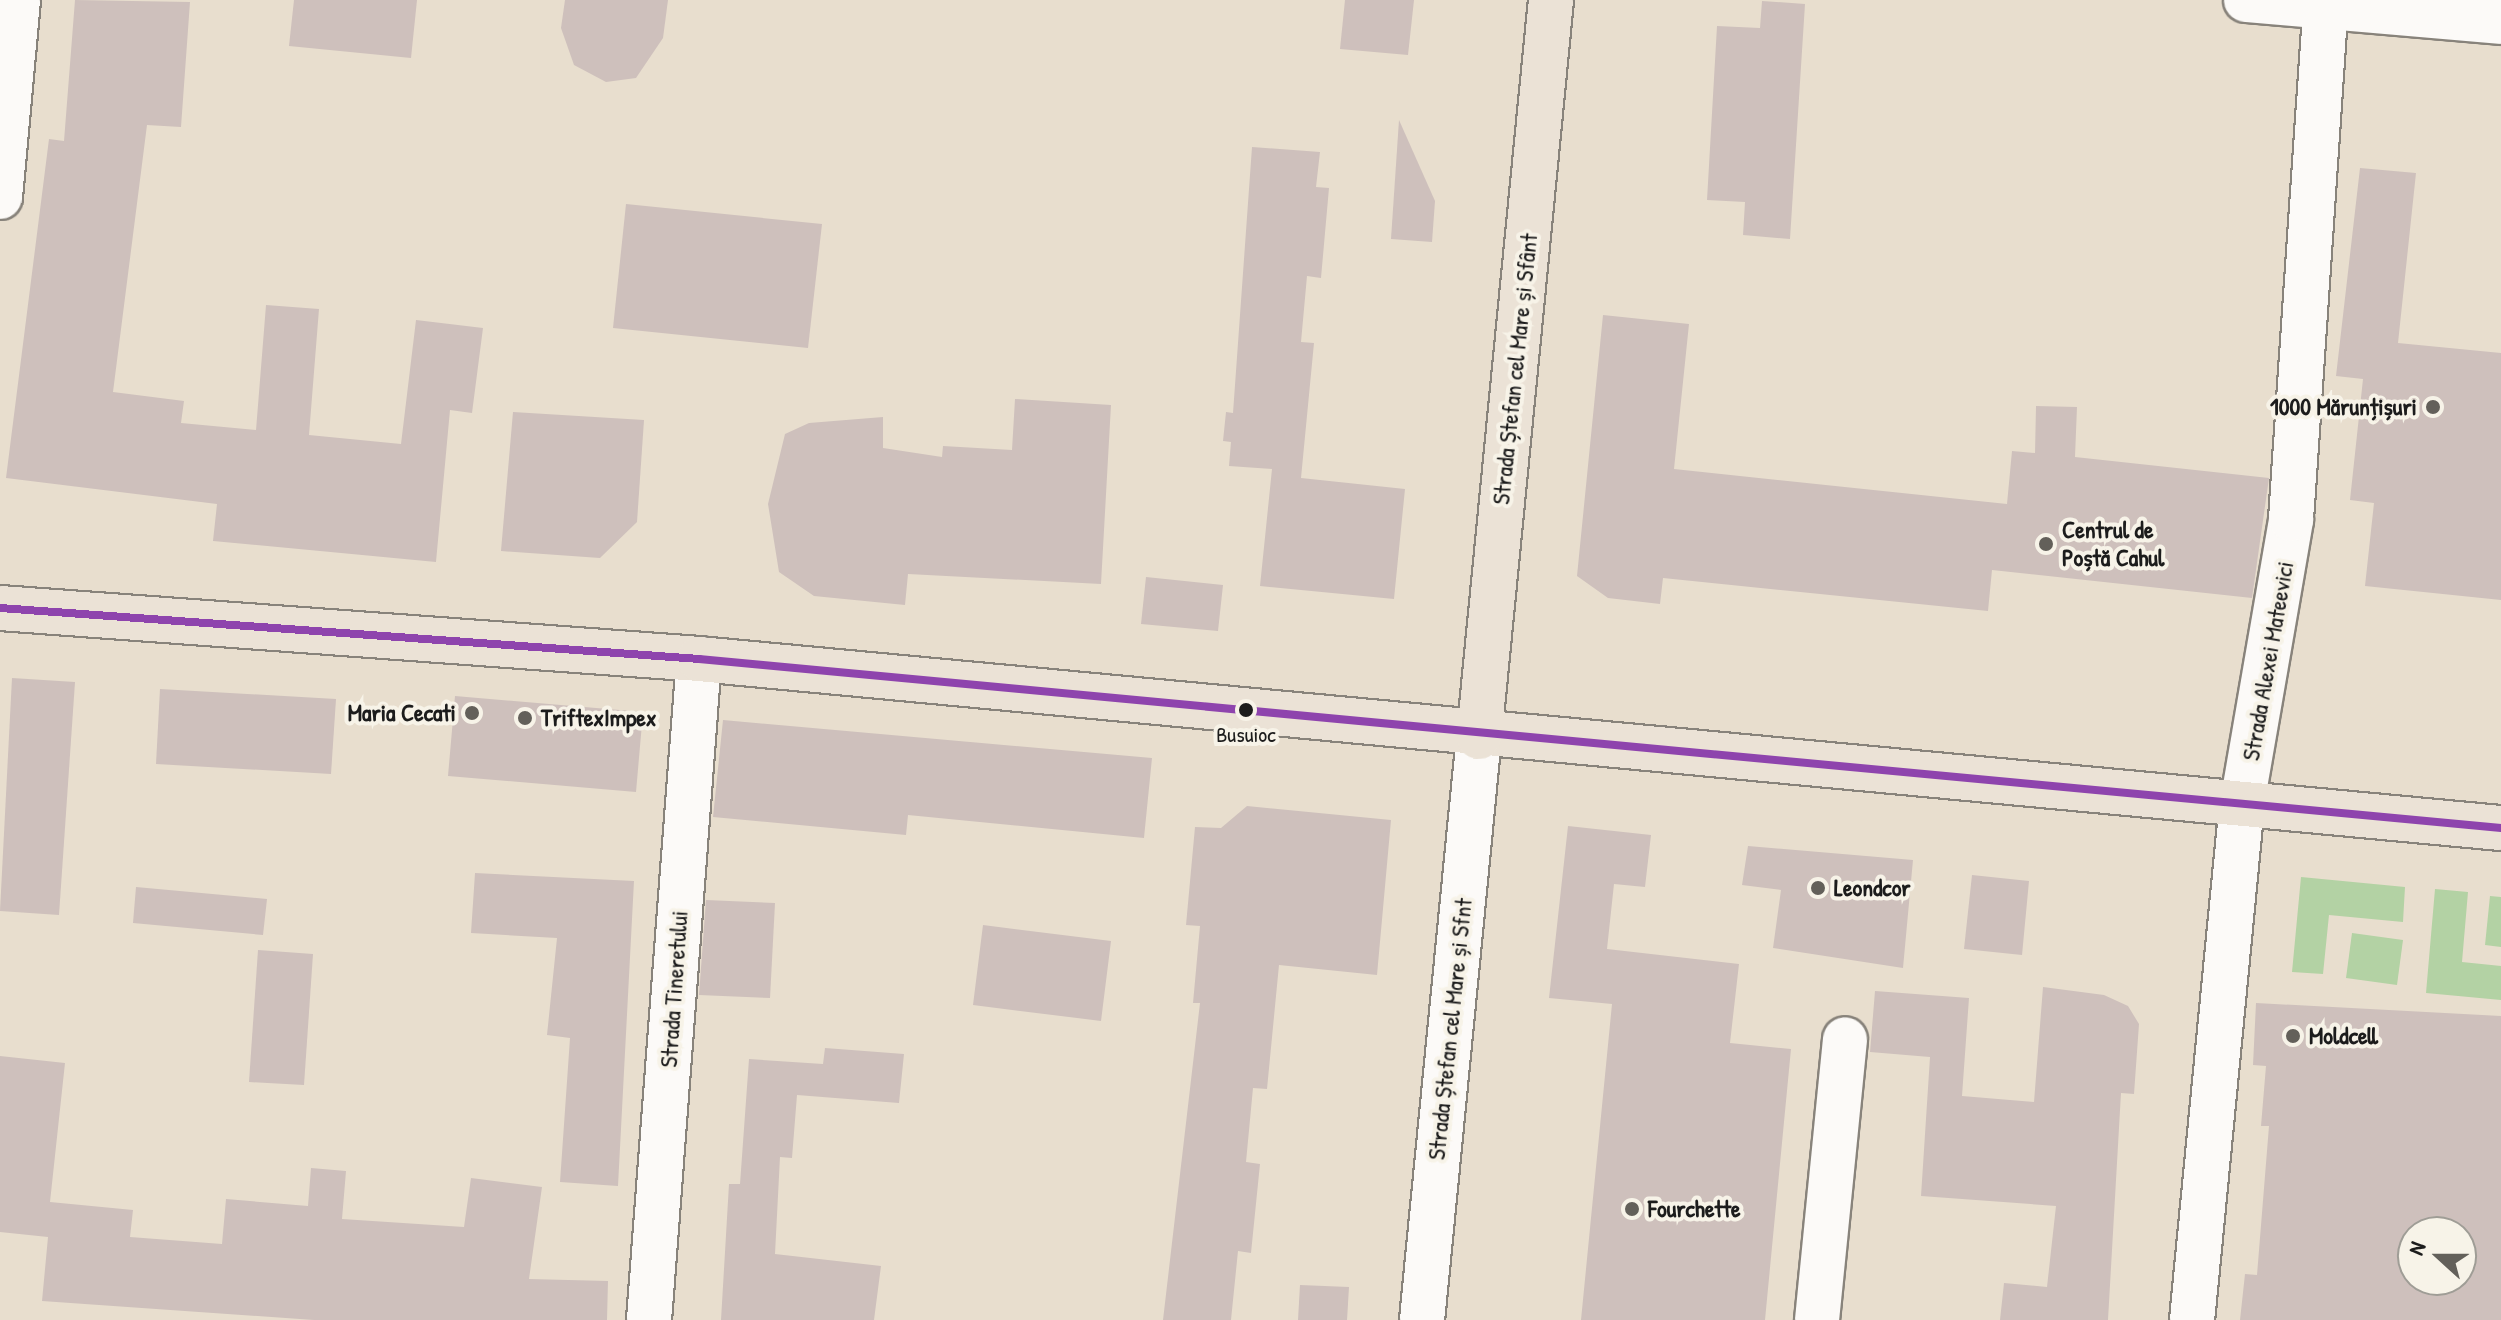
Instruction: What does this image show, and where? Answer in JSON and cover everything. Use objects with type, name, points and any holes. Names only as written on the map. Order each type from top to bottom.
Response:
[{"type":"main road","name":"Strada Ștefan cel Mare și Sfânt","points":[[1479,737],[1551,0]]},
{"type":"main road","points":[[0,608],[699,659],[1479,737],[1820,761],[2501,828]]},
{"type":"street","points":[[0,197],[18,0]]},
{"type":"street","points":[[2246,0],[2326,4],[2501,22]]},
{"type":"street","name":"Strada Alexei Mateevici","points":[[2192,1320],[2242,804],[2289,532],[2326,4]]},
{"type":"street","name":"Strada Tineretului","points":[[649,1320],[699,659]]},
{"type":"street","name":"Strada Ștefan cel Mare și Sfnt","points":[[1422,1320],[1479,737]]},
{"type":"street","points":[[1817,1320],[1845,1039]]},
{"type":"green space","points":[[2301,877],[2405,887],[2403,922],[2329,915],[2323,974],[2292,972]]},
{"type":"green space","points":[[2435,889],[2468,892],[2462,962],[2501,966],[2501,1000],[2426,993]]},
{"type":"green space","points":[[2490,896],[2501,897],[2501,947],[2485,945]]},
{"type":"green space","points":[[2352,933],[2403,940],[2397,985],[2346,978]]},
{"type":"building","points":[[75,0],[190,2],[181,127],[147,125],[113,392],[184,401],[181,423],[256,430],[266,305],[319,309],[309,435],[401,444],[416,320],[483,328],[472,413],[450,410],[436,562],[213,541],[217,504],[6,478],[49,139],[64,141]]},
{"type":"building","points":[[294,0],[417,0],[411,58],[289,46]]},
{"type":"building","points":[[565,0],[668,0],[663,38],[636,78],[606,82],[574,65],[561,28]]},
{"type":"building","points":[[1345,0],[1414,0],[1408,55],[1340,49]]},
{"type":"building","points":[[1762,1],[1805,4],[1790,239],[1743,235],[1745,202],[1707,200],[1717,26],[1760,28]]},
{"type":"building","points":[[1399,120],[1435,201],[1432,242],[1391,239]]},
{"type":"building","points":[[1252,147],[1320,152],[1316,187],[1329,188],[1321,278],[1307,276],[1301,342],[1314,343],[1301,478],[1405,489],[1394,599],[1260,586],[1272,469],[1229,466],[1231,442],[1223,441],[1226,412],[1233,413]]},
{"type":"building","points":[[2360,168],[2416,173],[2398,343],[2501,353],[2501,600],[2365,586],[2374,503],[2350,500],[2363,379],[2336,376]]},
{"type":"building","points":[[626,204],[822,224],[808,348],[613,328]]},
{"type":"building","points":[[1603,315],[1689,324],[1674,469],[2007,504],[2012,451],[2035,453],[2036,406],[2077,407],[2075,457],[2269,478],[2252,598],[1992,570],[1988,611],[1663,578],[1660,604],[1608,598],[1577,576]]},
{"type":"building","points":[[1015,399],[1111,405],[1101,584],[908,574],[905,605],[814,596],[779,572],[768,504],[785,434],[809,423],[883,417],[883,448],[942,457],[943,446],[1012,450]]},
{"type":"building","points":[[513,412],[644,420],[637,522],[600,558],[501,551]]},
{"type":"building","points":[[1146,577],[1223,585],[1218,631],[1141,624]]},
{"type":"building","points":[[12,678],[75,682],[59,915],[0,911]]},
{"type":"building","points":[[160,689],[336,699],[331,774],[156,764]]},
{"type":"building","points":[[455,696],[643,712],[636,792],[448,776]]},
{"type":"building","points":[[723,720],[1152,758],[1144,838],[908,815],[906,835],[713,817]]},
{"type":"building","points":[[1247,806],[1391,820],[1377,975],[1279,965],[1267,1089],[1253,1088],[1246,1162],[1260,1164],[1251,1253],[1238,1251],[1231,1320],[1163,1320],[1200,1003],[1193,1003],[1200,926],[1186,925],[1195,827],[1221,828]]},
{"type":"building","points":[[1568,826],[1651,835],[1645,887],[1614,884],[1607,949],[1739,964],[1730,1043],[1791,1049],[1765,1320],[1581,1320],[1612,1004],[1549,998]]},
{"type":"building","points":[[1748,846],[1913,860],[1903,968],[1773,948],[1781,890],[1742,885]]},
{"type":"building","points":[[475,873],[634,881],[618,1186],[560,1182],[570,1038],[547,1035],[557,938],[471,933]]},
{"type":"building","points":[[1972,875],[2029,881],[2022,955],[1964,949]]},
{"type":"building","points":[[136,887],[267,899],[263,935],[133,923]]},
{"type":"building","points":[[706,900],[775,903],[770,998],[699,995]]},
{"type":"building","points":[[983,925],[1111,941],[1101,1021],[973,1005]]},
{"type":"building","points":[[258,950],[313,954],[304,1085],[249,1082]]},
{"type":"building","points":[[2043,987],[2104,995],[2128,1006],[2139,1024],[2134,1094],[2121,1093],[2108,1320],[2000,1320],[2004,1283],[2047,1287],[2056,1206],[1921,1196],[1930,1057],[1870,1052],[1875,991],[1969,998],[1962,1096],[2034,1102]]},
{"type":"building","points":[[2256,1003],[2501,1016],[2501,1320],[2240,1320],[2245,1274],[2257,1275],[2269,1126],[2261,1126],[2266,1066],[2253,1065]]},
{"type":"building","points":[[825,1048],[904,1054],[899,1103],[797,1095],[792,1158],[780,1157],[775,1254],[881,1266],[874,1320],[721,1320],[729,1184],[740,1184],[749,1059],[823,1064]]},
{"type":"building","points":[[0,1056],[65,1063],[50,1202],[133,1210],[130,1237],[222,1244],[226,1199],[308,1206],[311,1168],[346,1171],[342,1219],[464,1227],[471,1178],[542,1187],[529,1279],[608,1281],[607,1320],[314,1320],[42,1301],[48,1237],[0,1232]]},
{"type":"building","points":[[1300,1285],[1349,1287],[1347,1320],[1298,1320]]},
{"type":"transit line","points":[[0,608],[699,659],[2501,828]]},
{"type":"place","name":"1000 Mărunțișuri","points":[[2433,407]]},
{"type":"place","name":"Centrul de Poștă Cahul","points":[[2046,544]]},
{"type":"place","name":"Busuioc","points":[[1246,710]]},
{"type":"place","name":"Maria Cecati","points":[[472,713]]},
{"type":"place","name":"TriftexImpex","points":[[525,718]]},
{"type":"place","name":"Leondcor","points":[[1818,888]]},
{"type":"place","name":"Moldcell","points":[[2293,1036]]},
{"type":"place","name":"Fourchette","points":[[1632,1209]]}]
